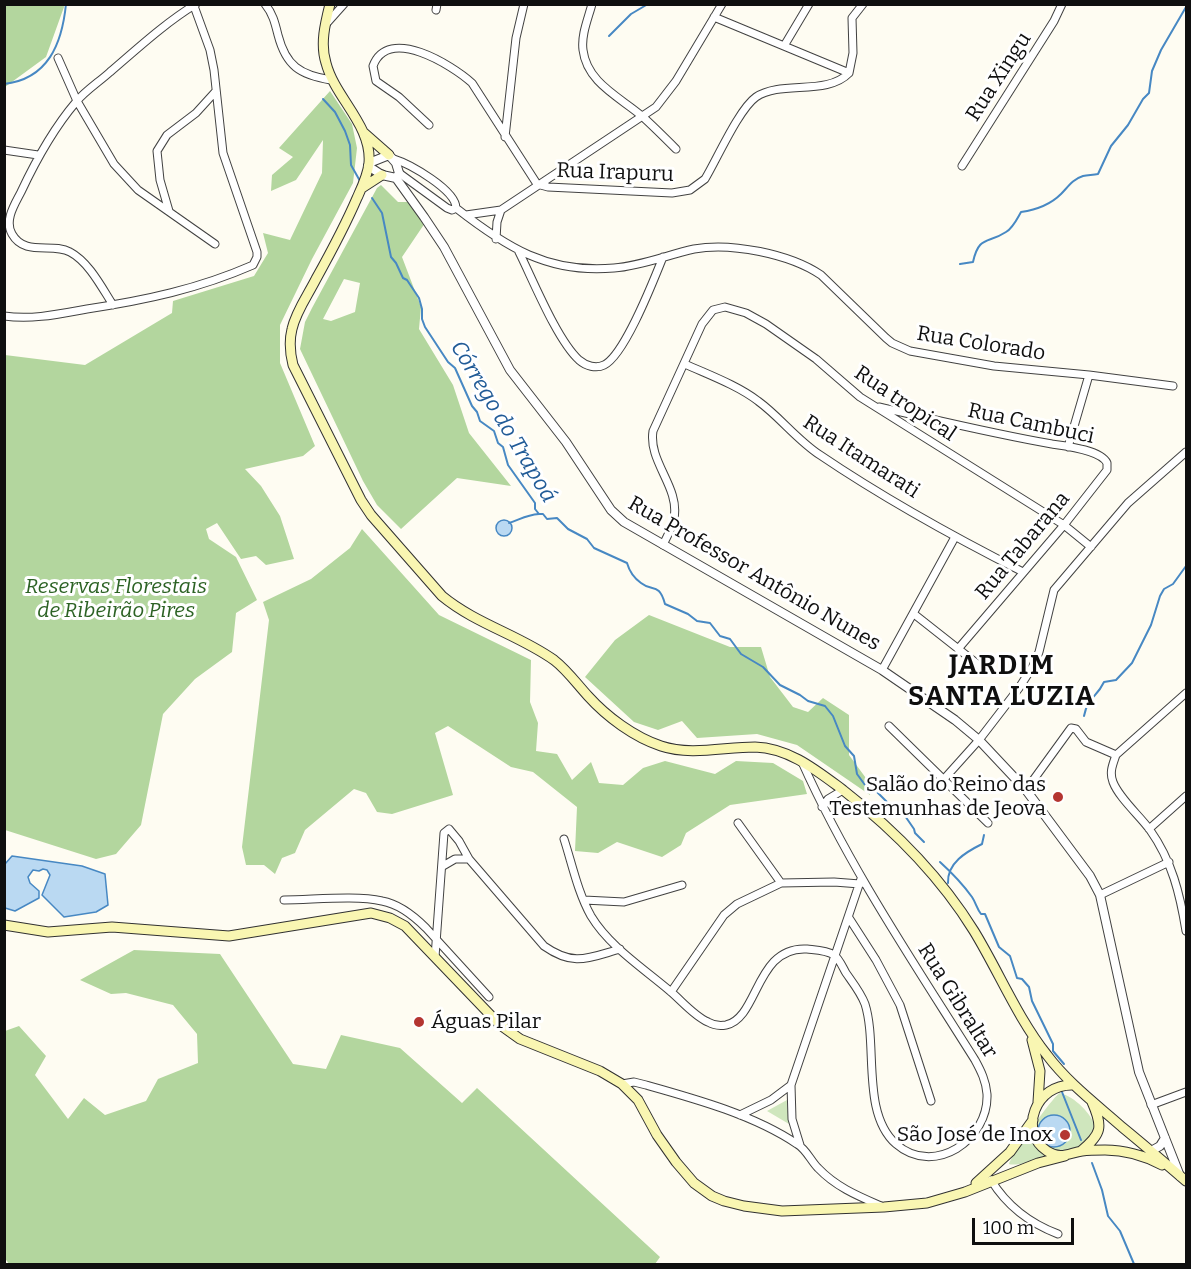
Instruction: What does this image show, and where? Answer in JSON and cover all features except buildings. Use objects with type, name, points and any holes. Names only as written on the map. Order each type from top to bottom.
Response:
[{"type":"main road","points":[[330,4],[325,25],[324,53],[331,80],[362,131],[367,144],[369,164],[362,188],[346,224],[295,319],[290,341],[293,365],[351,484],[371,515],[442,596],[470,616],[539,650],[555,662],[608,715],[642,738],[662,747],[680,750],[767,748],[802,760],[843,790],[894,832],[957,906],[1027,1026],[1051,1060],[1074,1085],[1181,1176]]},
{"type":"main road","points":[[362,131],[391,157]]},
{"type":"main road","points":[[362,188],[382,175]]},
{"type":"main road","points":[[4,925],[48,932],[112,927],[229,936],[371,914],[397,921],[414,934],[499,1024],[513,1034],[545,1050],[614,1078],[622,1084],[638,1100],[661,1142],[694,1183],[712,1196],[744,1206],[782,1211],[884,1208],[927,1203],[965,1192],[1038,1163],[1081,1151],[1123,1151],[1149,1158],[1181,1176]]},
{"type":"main road","points":[[965,1192],[998,1165],[1018,1143],[1033,1120],[1038,1102],[1039,1060],[1027,1026]]},
{"type":"main road","points":[[1038,1102],[1051,1090],[1074,1085]]},
{"type":"main road","points":[[1081,1151],[1096,1138],[1098,1133],[1098,1117],[1092,1101]]},
{"type":"main road","points":[[1033,1120],[1034,1131],[1042,1147],[1057,1156],[1065,1156]]},
{"type":"street","points":[[265,4],[273,16]]},
{"type":"street","points":[[272,4],[279,39],[289,61],[303,73],[315,78],[331,80]]},
{"type":"street","points":[[325,25],[344,4]]},
{"type":"street","points":[[505,136],[516,38],[524,4]]},
{"type":"street","points":[[592,4],[583,39],[583,50],[586,62],[594,76],[642,116],[676,149]]},
{"type":"street","points":[[466,215],[501,210],[656,107],[669,92],[722,4]]},
{"type":"street","points":[[784,46],[809,4]]},
{"type":"street","points":[[714,17],[849,73],[853,53],[852,18],[863,4]]},
{"type":"street","name":"Rua Xingu","points":[[962,166],[1054,21],[1062,4]]},
{"type":"street","points":[[4,316],[36,318],[113,305],[206,284],[253,265],[257,252],[223,153],[210,50],[195,5],[168,22],[76,101],[38,154],[11,214],[10,228],[13,236],[20,243],[31,248],[63,249],[73,253],[83,262],[113,305]]},
{"type":"street","name":"Rua Irapuru","points":[[429,125],[406,103],[376,81],[373,66],[380,54],[392,49],[415,51],[448,63],[472,83],[537,184],[548,187],[614,191],[684,192],[705,179],[738,119],[754,99],[772,91],[834,83],[849,73]]},
{"type":"street","points":[[58,58],[76,101],[114,164],[138,189],[215,244]]},
{"type":"street","points":[[169,211],[157,165],[157,151],[167,135],[196,113],[216,91]]},
{"type":"street","points":[[4,150],[38,154]]},
{"type":"street","points":[[391,157],[408,164],[423,173],[452,198],[456,203],[456,208],[452,210],[447,208],[397,175],[382,175],[369,164],[391,157]]},
{"type":"street","name":"Rua Professor Antônio Nunes","points":[[391,157],[397,175],[444,247],[510,370],[566,442],[610,510],[624,522],[882,670],[955,720],[979,740],[1026,790],[1090,876],[1100,895],[1134,1054],[1151,1105],[1181,1176]]},
{"type":"street","name":"Rua Colorado","points":[[456,208],[496,239],[519,252],[553,263],[589,268],[614,268],[707,247],[735,247],[798,262],[821,275],[886,338],[910,351],[994,366],[1173,386]]},
{"type":"street","points":[[496,239],[501,210]]},
{"type":"street","points":[[519,252],[560,334],[580,360],[595,367],[604,365],[619,350],[644,302],[663,257]]},
{"type":"street","name":"Rua tropical","points":[[685,364],[709,313],[719,308],[731,308],[746,313],[796,344],[860,397],[1064,525],[1092,547]]},
{"type":"street","points":[[663,544],[673,525],[675,506],[651,439],[656,422],[685,364]]},
{"type":"street","name":"Rua Itamarati","points":[[685,364],[753,397],[819,454],[955,537],[1023,572]]},
{"type":"street","points":[[1068,447],[1089,375]]},
{"type":"street","name":"Rua Cambuci","points":[[874,405],[1003,436],[1068,447],[1102,456],[1107,462]]},
{"type":"street","points":[[944,779],[979,740],[1033,666],[1054,590],[1128,503],[1186,452]]},
{"type":"street","name":"Rua Tabarana","points":[[958,649],[1064,525],[1107,470],[1107,462]]},
{"type":"street","points":[[882,670],[955,537]]},
{"type":"street","points":[[914,614],[980,666]]},
{"type":"street","points":[[1186,693],[1116,755],[1111,770],[1115,787],[1149,829],[1169,862],[1180,896],[1186,931]]},
{"type":"street","points":[[889,726],[988,823]]},
{"type":"street","points":[[1026,790],[1072,727],[1086,742],[1116,755]]},
{"type":"street","name":"Rua Gibraltar","points":[[802,760],[822,807],[861,881],[984,1077],[987,1094],[982,1122],[971,1139],[957,1149],[942,1156],[922,1156],[896,1144],[886,1132],[875,1098],[864,1004],[835,955]]},
{"type":"street","points":[[822,807],[843,790]]},
{"type":"street","points":[[1149,829],[1186,796]]},
{"type":"street","points":[[738,823],[781,883]]},
{"type":"street","points":[[435,957],[444,833],[447,830],[453,832],[469,860],[544,946],[558,956],[572,960],[620,949]]},
{"type":"street","points":[[564,839],[584,900],[597,925],[620,949],[707,1022],[725,1025],[736,1019],[766,970],[785,952],[806,949],[820,950],[835,955]]},
{"type":"street","points":[[442,866],[455,859],[469,860]]},
{"type":"street","points":[[1100,895],[1169,862]]},
{"type":"street","points":[[671,992],[724,915],[737,904],[781,883],[861,881],[791,1085],[792,1119],[800,1145],[814,1164],[834,1182],[853,1194],[884,1208]]},
{"type":"street","points":[[584,900],[624,902],[682,885]]},
{"type":"street","points":[[1180,896],[1186,891]]},
{"type":"street","points":[[284,900],[383,901],[398,906],[415,917],[489,997]]},
{"type":"street","points":[[849,918],[876,960],[900,1005],[932,1101]]},
{"type":"street","points":[[622,1084],[634,1082],[646,1084],[740,1115],[771,1128],[800,1145]]},
{"type":"street","points":[[740,1115],[771,1100],[791,1085]]},
{"type":"street","points":[[1151,1105],[1186,1092]]},
{"type":"street","points":[[1151,1151],[1160,1146],[1165,1138]]},
{"type":"street","points":[[991,1180],[1006,1201],[1028,1220],[1058,1234]]},
{"type":"green space","points":[[5,4],[63,4],[64,7],[46,57],[5,87]]},
{"type":"green space","name":"Reservas Florestais de Ribeirão Pires","points":[[330,91],[352,124],[357,148],[353,183],[280,325],[280,363],[315,446],[303,456],[245,469],[261,486],[280,516],[294,559],[266,565],[256,556],[241,559],[217,523],[206,529],[209,539],[236,557],[257,600],[236,613],[232,652],[195,679],[163,714],[141,825],[116,854],[96,859],[5,830],[5,355],[85,365],[172,313],[173,301],[254,276],[268,253],[263,233],[290,240],[322,173],[323,140],[296,180],[271,191],[272,175],[293,157],[279,148]]},
{"type":"green space","points":[[381,185],[398,202],[409,202],[425,223],[402,257],[421,307],[419,329],[453,385],[469,433],[511,486],[457,478],[401,529],[377,505],[363,481],[300,349],[305,322],[377,188]],"holes":[[[344,279],[360,283],[355,312],[331,321],[323,319]]]},
{"type":"green space","name":"Reservas Florestais de Ribeirão Pires","points":[[362,529],[439,615],[531,660],[530,702],[538,723],[536,751],[557,754],[572,780],[591,762],[599,783],[623,785],[643,768],[665,761],[715,774],[736,761],[773,763],[803,781],[807,794],[730,805],[686,833],[681,845],[662,857],[617,842],[598,853],[575,851],[577,807],[533,772],[511,767],[448,726],[435,733],[453,795],[392,814],[377,812],[366,793],[354,789],[305,830],[295,853],[282,858],[275,874],[264,865],[246,865],[242,847],[269,620],[263,602],[311,579],[350,548]]},
{"type":"green space","points":[[649,615],[730,647],[761,647],[770,677],[793,707],[808,712],[823,698],[849,715],[849,755],[871,785],[870,795],[797,745],[757,734],[697,738],[682,721],[658,730],[634,722],[585,677],[615,640]]},
{"type":"green space","points":[[134,950],[220,954],[293,1064],[326,1069],[341,1035],[400,1048],[462,1103],[477,1088],[660,1257],[655,1264],[9,1264],[4,1257],[5,1031],[19,1026],[46,1056],[35,1075],[68,1119],[84,1098],[105,1115],[146,1101],[158,1079],[198,1063],[197,1034],[173,1005],[126,993],[111,994],[80,980]]},
{"type":"green space","points":[[1060,1093],[1077,1102],[1090,1117],[1096,1128],[1089,1141],[1081,1147],[1048,1158],[1009,1164],[1033,1126]]},
{"type":"green space","points":[[787,1100],[789,1124],[767,1111]]},
{"type":"water","points":[[504,520],[512,528],[504,536],[496,528]]},
{"type":"water","points":[[12,856],[82,866],[105,874],[108,905],[96,912],[64,917],[42,895],[50,875],[47,870],[43,869],[33,870],[28,877],[30,883],[39,891],[39,898],[15,911],[5,908],[5,864]]},
{"type":"water","points":[[1054,1115],[1065,1120],[1070,1131],[1065,1142],[1054,1147],[1043,1142],[1038,1131],[1043,1120]]},
{"type":"waterway","points":[[4,84],[32,75],[50,57],[61,33],[66,4]]},
{"type":"waterway","points":[[609,36],[631,14],[648,4]]},
{"type":"waterway","points":[[960,264],[973,262],[975,253],[981,244],[1008,230],[1021,212],[1052,201],[1079,177],[1098,174],[1111,146],[1149,93],[1152,71],[1161,50],[1186,7]]},
{"type":"waterway","points":[[323,99],[335,112],[345,131],[350,145],[351,165],[360,181]]},
{"type":"waterway","name":"Córrego do Trapoá","points":[[372,198],[382,213],[391,257],[403,278],[407,280],[419,298],[425,327],[448,362],[455,368],[480,421],[494,431],[498,443],[503,447],[508,465],[535,503],[535,509],[539,514],[543,514],[547,519],[557,518],[568,529],[587,539],[594,548],[627,563],[638,581],[658,590],[665,604],[688,614],[697,621],[710,623],[720,636],[730,639],[741,654],[763,667],[780,685],[808,701],[825,706],[833,716],[845,746],[854,756],[857,774],[865,785],[877,792],[896,811],[903,813],[915,833],[924,842]]},
{"type":"waterway","points":[[509,523],[539,514]]},
{"type":"waterway","points":[[1084,716],[1090,701],[1104,682],[1116,680],[1132,663],[1151,625],[1160,596],[1164,589],[1173,584],[1186,566]]},
{"type":"waterway","points":[[948,883],[954,864],[982,844],[984,835]]},
{"type":"waterway","name":"Córrego do Trapoá","points":[[940,862],[968,892],[981,914],[985,914],[999,947],[1010,956],[1017,978],[1022,979],[1029,987],[1032,1001],[1053,1044],[1053,1051],[1064,1064]]},
{"type":"waterway","points":[[1062,1092],[1081,1140]]},
{"type":"waterway","name":"Córrego do Trapoá","points":[[1092,1163],[1108,1216],[1120,1231],[1134,1264]]},
{"type":"place","name":"Salão do Reino das Testemunhas de Jeova","points":[[1058,797]]},
{"type":"place","name":"Águas Pilar","points":[[419,1022]]},
{"type":"place","name":"São José de Inox","points":[[1065,1135]]},
{"type":"district","name":"JARDIM SANTA LUZIA","points":[[1002,682]]}]
